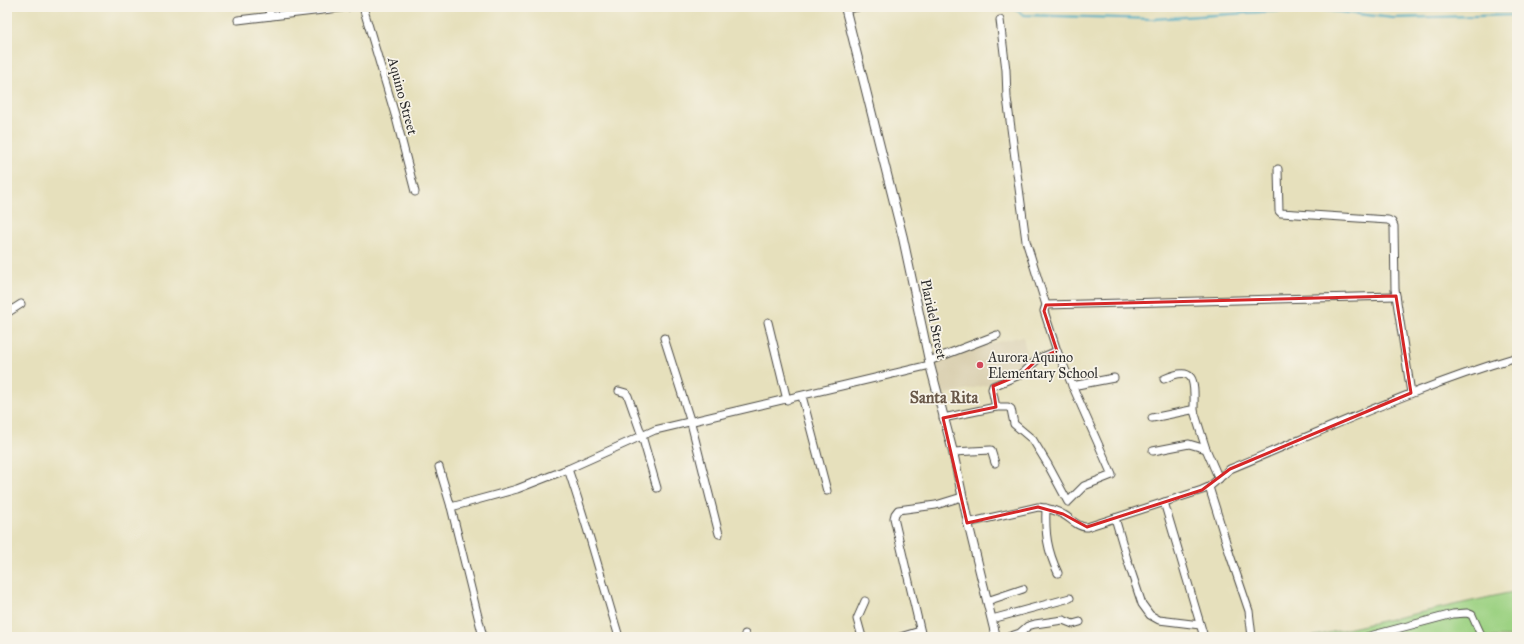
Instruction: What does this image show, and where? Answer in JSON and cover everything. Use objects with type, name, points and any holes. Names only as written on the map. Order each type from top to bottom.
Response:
[{"type":"street","points":[[269,7],[270,16]]},
{"type":"street","points":[[238,20],[348,7]]},
{"type":"street","name":"Aquino Street","points":[[363,7],[394,110],[415,192]]},
{"type":"street","points":[[846,8],[858,7]]},
{"type":"street","name":"Plaridel Street","points":[[846,8],[903,238],[929,361],[953,452],[968,523],[996,637]]},
{"type":"street","points":[[1000,20],[1006,70],[1007,98],[1026,241],[1046,305],[1044,311],[1057,352],[1112,475],[1084,486],[1068,502],[1063,514]]},
{"type":"street","points":[[1278,169],[1279,211],[1281,214],[1388,220],[1392,222],[1394,226],[1395,289],[1411,393]]},
{"type":"street","points":[[1046,305],[1396,296]]},
{"type":"street","points":[[7,313],[21,304]]},
{"type":"street","points":[[768,322],[787,400]]},
{"type":"street","points":[[451,507],[517,489],[568,469],[655,430],[787,400],[929,361],[997,335]]},
{"type":"street","points":[[664,338],[691,422],[718,534]]},
{"type":"street","points":[[996,407],[992,389],[993,386],[1022,374],[1038,359],[1057,352]]},
{"type":"street","points":[[968,523],[1031,508],[1046,508],[1063,514],[1084,527],[1115,518],[1208,487],[1230,470],[1411,393],[1471,371],[1517,358]]},
{"type":"street","points":[[1164,379],[1176,373],[1185,374],[1191,378],[1194,384],[1194,411],[1206,449],[1219,479]]},
{"type":"street","points":[[1072,386],[1114,378]]},
{"type":"street","points":[[619,391],[626,393],[628,396],[642,436],[657,488]]},
{"type":"street","points":[[802,396],[826,490]]},
{"type":"street","points":[[943,418],[996,407],[1008,407],[1011,409],[1014,424],[1033,440],[1068,502]]},
{"type":"street","points":[[1152,418],[1191,410],[1194,411]]},
{"type":"street","points":[[1153,451],[1189,444],[1206,449]]},
{"type":"street","points":[[953,452],[991,450],[995,463]]},
{"type":"street","points":[[439,467],[451,507],[482,637]]},
{"type":"street","points":[[568,469],[584,515],[597,566],[619,637]]},
{"type":"street","points":[[1208,487],[1249,611],[1252,637]]},
{"type":"street","points":[[900,637],[921,634],[894,518],[895,514],[898,510],[936,505],[962,497]]},
{"type":"street","points":[[1164,502],[1204,637]]},
{"type":"street","points":[[1046,508],[1047,541],[1058,573]]},
{"type":"street","points":[[1115,518],[1142,604],[1147,612],[1153,618],[1159,620],[1200,625]]},
{"type":"street","points":[[987,601],[1023,589]]},
{"type":"street","points":[[992,619],[1070,598]]},
{"type":"street","points":[[862,637],[857,619],[865,601]]},
{"type":"street","points":[[1366,637],[1453,614],[1467,613],[1472,615],[1482,637]]},
{"type":"street","points":[[1008,637],[1020,634],[1028,626],[1035,624],[1063,620],[1073,624],[1080,622]]},
{"type":"highlighted area","points":[[1396,296],[1411,393],[1230,469],[1202,490],[1087,527],[1063,514],[1038,507],[967,523],[943,418],[996,407],[993,386],[1022,374],[1038,359],[1057,351],[1044,311],[1046,305]]},
{"type":"shaded area","name":"Aurora Aquino Elementary School","points":[[1023,336],[1028,360],[1020,371],[996,383],[943,395],[934,357]]},
{"type":"green space","points":[[1517,591],[1517,637],[1310,637]]},
{"type":"waterway","points":[[1011,7],[1024,15],[1152,19],[1313,9],[1393,18],[1517,15]]},
{"type":"place","name":"Aurora Aquino Elementary School","points":[[980,365]]},
{"type":"district","name":"Santa Rita","points":[[944,397]]}]
